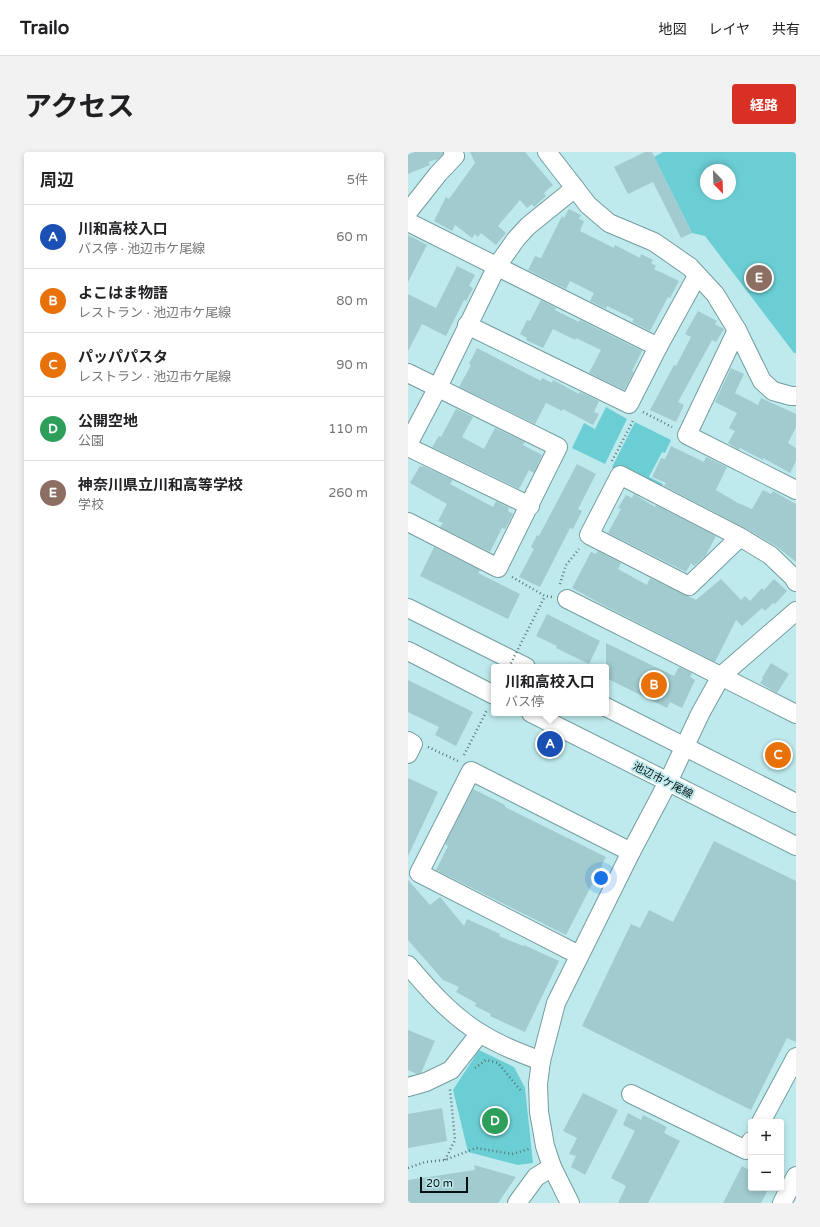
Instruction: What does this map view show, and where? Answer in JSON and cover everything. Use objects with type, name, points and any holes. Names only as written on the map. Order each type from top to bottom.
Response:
[{"type":"street","points":[[408,212],[454,156],[453,152]]},
{"type":"street","points":[[547,152],[588,205],[609,223],[654,242],[690,267],[715,294],[737,330],[762,381],[773,391],[796,396]]},
{"type":"street","points":[[530,506],[408,446],[467,325],[498,266],[516,239],[528,226],[575,188]]},
{"type":"street","points":[[408,222],[658,347]]},
{"type":"street","points":[[467,325],[634,407],[658,347],[697,276]]},
{"type":"street","points":[[737,330],[687,435],[796,490]]},
{"type":"street","points":[[408,373],[558,447],[498,568],[408,522]]},
{"type":"street","points":[[740,537],[689,586],[589,535],[620,476],[740,537],[770,555],[793,577],[796,582]]},
{"type":"street","points":[[563,595],[796,714]]},
{"type":"street","points":[[408,608],[520,664]]},
{"type":"street","points":[[570,1203],[552,1167],[544,1146],[539,1112],[538,1084],[541,1061],[556,1003],[631,852],[685,748],[700,714],[721,676],[796,611]]},
{"type":"street","points":[[408,651],[491,698]]},
{"type":"street","points":[[609,709],[796,803]]},
{"type":"street","name":"池辺市ケ尾線","points":[[537,716],[796,846]]},
{"type":"street","points":[[579,955],[419,872],[466,767],[631,852]]},
{"type":"street","points":[[408,965],[433,995],[454,1014],[480,1033],[510,1049],[541,1061]]},
{"type":"street","points":[[408,1087],[426,1082],[451,1070],[480,1033]]},
{"type":"street","points":[[763,1119],[796,1057]]},
{"type":"street","points":[[631,1094],[746,1150],[748,1146]]},
{"type":"street","points":[[517,1203],[536,1177],[552,1167]]},
{"type":"street","points":[[782,1203],[796,1176]]},
{"type":"path","points":[[620,476],[608,470],[634,407],[687,435]]},
{"type":"path","points":[[563,595],[566,565],[589,535]]},
{"type":"path","points":[[498,568],[545,596],[511,664]]},
{"type":"path","points":[[410,746],[420,742],[466,767],[491,702]]},
{"type":"path","points":[[474,1069],[486,1060],[498,1063],[539,1112]]},
{"type":"path","points":[[445,1160],[455,1140],[450,1088],[456,1084]]},
{"type":"path","points":[[408,1168],[425,1162],[445,1160],[476,1148],[512,1154],[544,1146]]},
{"type":"shaded area","points":[[663,152],[796,152],[796,353],[794,353],[705,236],[692,233],[654,157]]},
{"type":"shaded area","points":[[606,407],[627,419],[605,464],[572,448],[584,423],[595,429]]},
{"type":"shaded area","points":[[635,422],[671,440],[665,453],[662,452],[649,477],[663,484],[659,491],[612,467]]},
{"type":"shaded area","points":[[479,1050],[514,1067],[525,1088],[533,1163],[518,1165],[468,1152],[453,1090]]},
{"type":"building","points":[[415,152],[443,152],[443,154],[438,159],[428,162],[430,165],[408,174],[408,155]]},
{"type":"building","points":[[470,152],[525,152],[553,185],[544,193],[546,196],[534,207],[532,204],[527,208],[520,200],[498,226],[506,233],[496,245],[481,233],[478,237],[475,234],[472,238],[455,225],[452,231],[434,221],[446,197],[449,199],[475,163]]},
{"type":"building","points":[[645,152],[652,152],[692,233],[681,238],[653,182],[628,194],[614,167]]},
{"type":"building","points":[[569,209],[581,215],[579,219],[584,221],[580,231],[614,248],[615,245],[640,258],[641,254],[653,260],[651,263],[656,266],[654,269],[679,281],[670,298],[668,297],[650,331],[632,322],[634,319],[607,306],[606,309],[590,301],[594,293],[570,281],[566,289],[528,270],[535,256],[541,258],[562,216],[564,218]]},
{"type":"building","points":[[408,235],[427,245],[408,282]]},
{"type":"building","points":[[457,266],[475,275],[469,286],[473,288],[466,301],[464,300],[446,336],[422,324],[408,351],[408,294],[436,308]]},
{"type":"building","points":[[541,300],[556,308],[555,310],[579,322],[580,320],[642,351],[632,371],[634,372],[624,390],[589,373],[601,350],[576,338],[575,340],[553,329],[543,348],[526,340],[527,338],[520,334],[527,320],[530,321]]},
{"type":"building","points":[[698,311],[717,321],[715,324],[724,329],[716,342],[712,340],[678,402],[684,405],[676,422],[650,410],[691,337],[685,334]]},
{"type":"building","points":[[477,348],[541,381],[542,378],[552,383],[553,380],[579,394],[580,392],[599,401],[594,412],[599,414],[593,425],[563,409],[562,411],[546,403],[535,424],[459,387],[471,365],[469,364]]},
{"type":"building","points":[[731,368],[744,374],[735,393],[758,405],[761,398],[796,414],[796,427],[788,443],[796,448],[796,461],[790,473],[763,458],[763,460],[740,448],[739,450],[728,443],[735,431],[729,428],[737,413],[715,402]]},
{"type":"building","points":[[456,409],[473,417],[462,437],[484,449],[495,428],[525,442],[523,445],[542,455],[534,473],[529,470],[519,489],[432,447],[439,436],[441,437]]},
{"type":"building","points":[[671,446],[704,462],[706,457],[727,467],[716,490],[738,503],[752,509],[763,490],[771,494],[773,491],[796,504],[796,562],[776,546],[745,528],[664,486],[666,483],[652,477],[661,458],[665,459]]},
{"type":"building","points":[[577,464],[596,474],[578,509],[582,511],[573,529],[570,528],[540,587],[519,577],[534,549],[531,547],[537,535],[539,536]]},
{"type":"building","points":[[420,466],[453,480],[450,484],[493,507],[496,501],[509,508],[508,511],[513,514],[505,529],[502,528],[490,552],[440,527],[443,523],[438,521],[447,504],[410,483]]},
{"type":"building","points":[[634,494],[655,507],[656,505],[716,536],[706,555],[694,566],[691,563],[686,572],[608,533],[621,509],[618,508],[626,495],[632,498]]},
{"type":"building","points":[[434,547],[480,570],[478,573],[520,594],[508,619],[420,576]]},
{"type":"building","points":[[598,551],[621,563],[618,569],[647,585],[650,578],[696,600],[721,579],[741,600],[745,596],[750,601],[762,588],[764,590],[774,579],[787,591],[775,604],[773,603],[765,611],[762,608],[742,626],[736,620],[715,662],[572,588],[591,552],[596,554]]},
{"type":"building","points":[[547,614],[600,641],[589,664],[556,648],[557,646],[536,636]]},
{"type":"building","points":[[606,643],[674,676],[679,667],[692,673],[690,677],[695,680],[682,708],[670,702],[667,708],[609,679],[609,664],[606,664]]},
{"type":"building","points":[[771,663],[789,674],[777,693],[760,683]]},
{"type":"building","points":[[408,680],[473,712],[456,746],[435,735],[439,727],[408,712]]},
{"type":"building","points":[[408,778],[438,792],[408,856]]},
{"type":"building","points":[[473,789],[505,805],[505,807],[606,857],[566,935],[436,870],[448,846],[445,844]]},
{"type":"building","points":[[714,841],[796,881],[796,1042],[787,1038],[751,1110],[582,1026],[631,924],[640,928],[649,910],[673,922]]},
{"type":"building","points":[[408,880],[430,905],[440,897],[464,926],[467,919],[500,934],[499,936],[523,946],[524,945],[559,961],[525,1032],[490,1016],[491,1014],[475,1006],[476,1003],[456,992],[459,987],[443,980],[408,940]]},
{"type":"building","points":[[408,1030],[435,1041],[421,1073],[417,1074],[408,1070]]},
{"type":"building","points":[[583,1093],[618,1110],[585,1175],[571,1167],[576,1156],[569,1154],[577,1138],[563,1131]]},
{"type":"building","points":[[442,1108],[447,1141],[408,1148],[408,1114]]},
{"type":"building","points":[[628,1113],[641,1120],[643,1115],[667,1127],[664,1133],[680,1141],[648,1203],[618,1203],[626,1186],[611,1178],[635,1131],[623,1125]]},
{"type":"building","points":[[474,1165],[516,1177],[498,1203],[408,1203],[408,1180],[475,1170]]},
{"type":"building","points":[[742,1166],[748,1169],[748,1191],[767,1191],[761,1203],[723,1203]]},
{"type":"place","name":"神奈川県立川和高等学校","points":[[759,278]]},
{"type":"place","name":"よこはま物語","points":[[654,685]]},
{"type":"place","name":"川和高校入口","points":[[550,744]]},
{"type":"place","name":"パッパパスタ","points":[[778,755]]},
{"type":"place","name":"公開空地","points":[[495,1121]]}]
